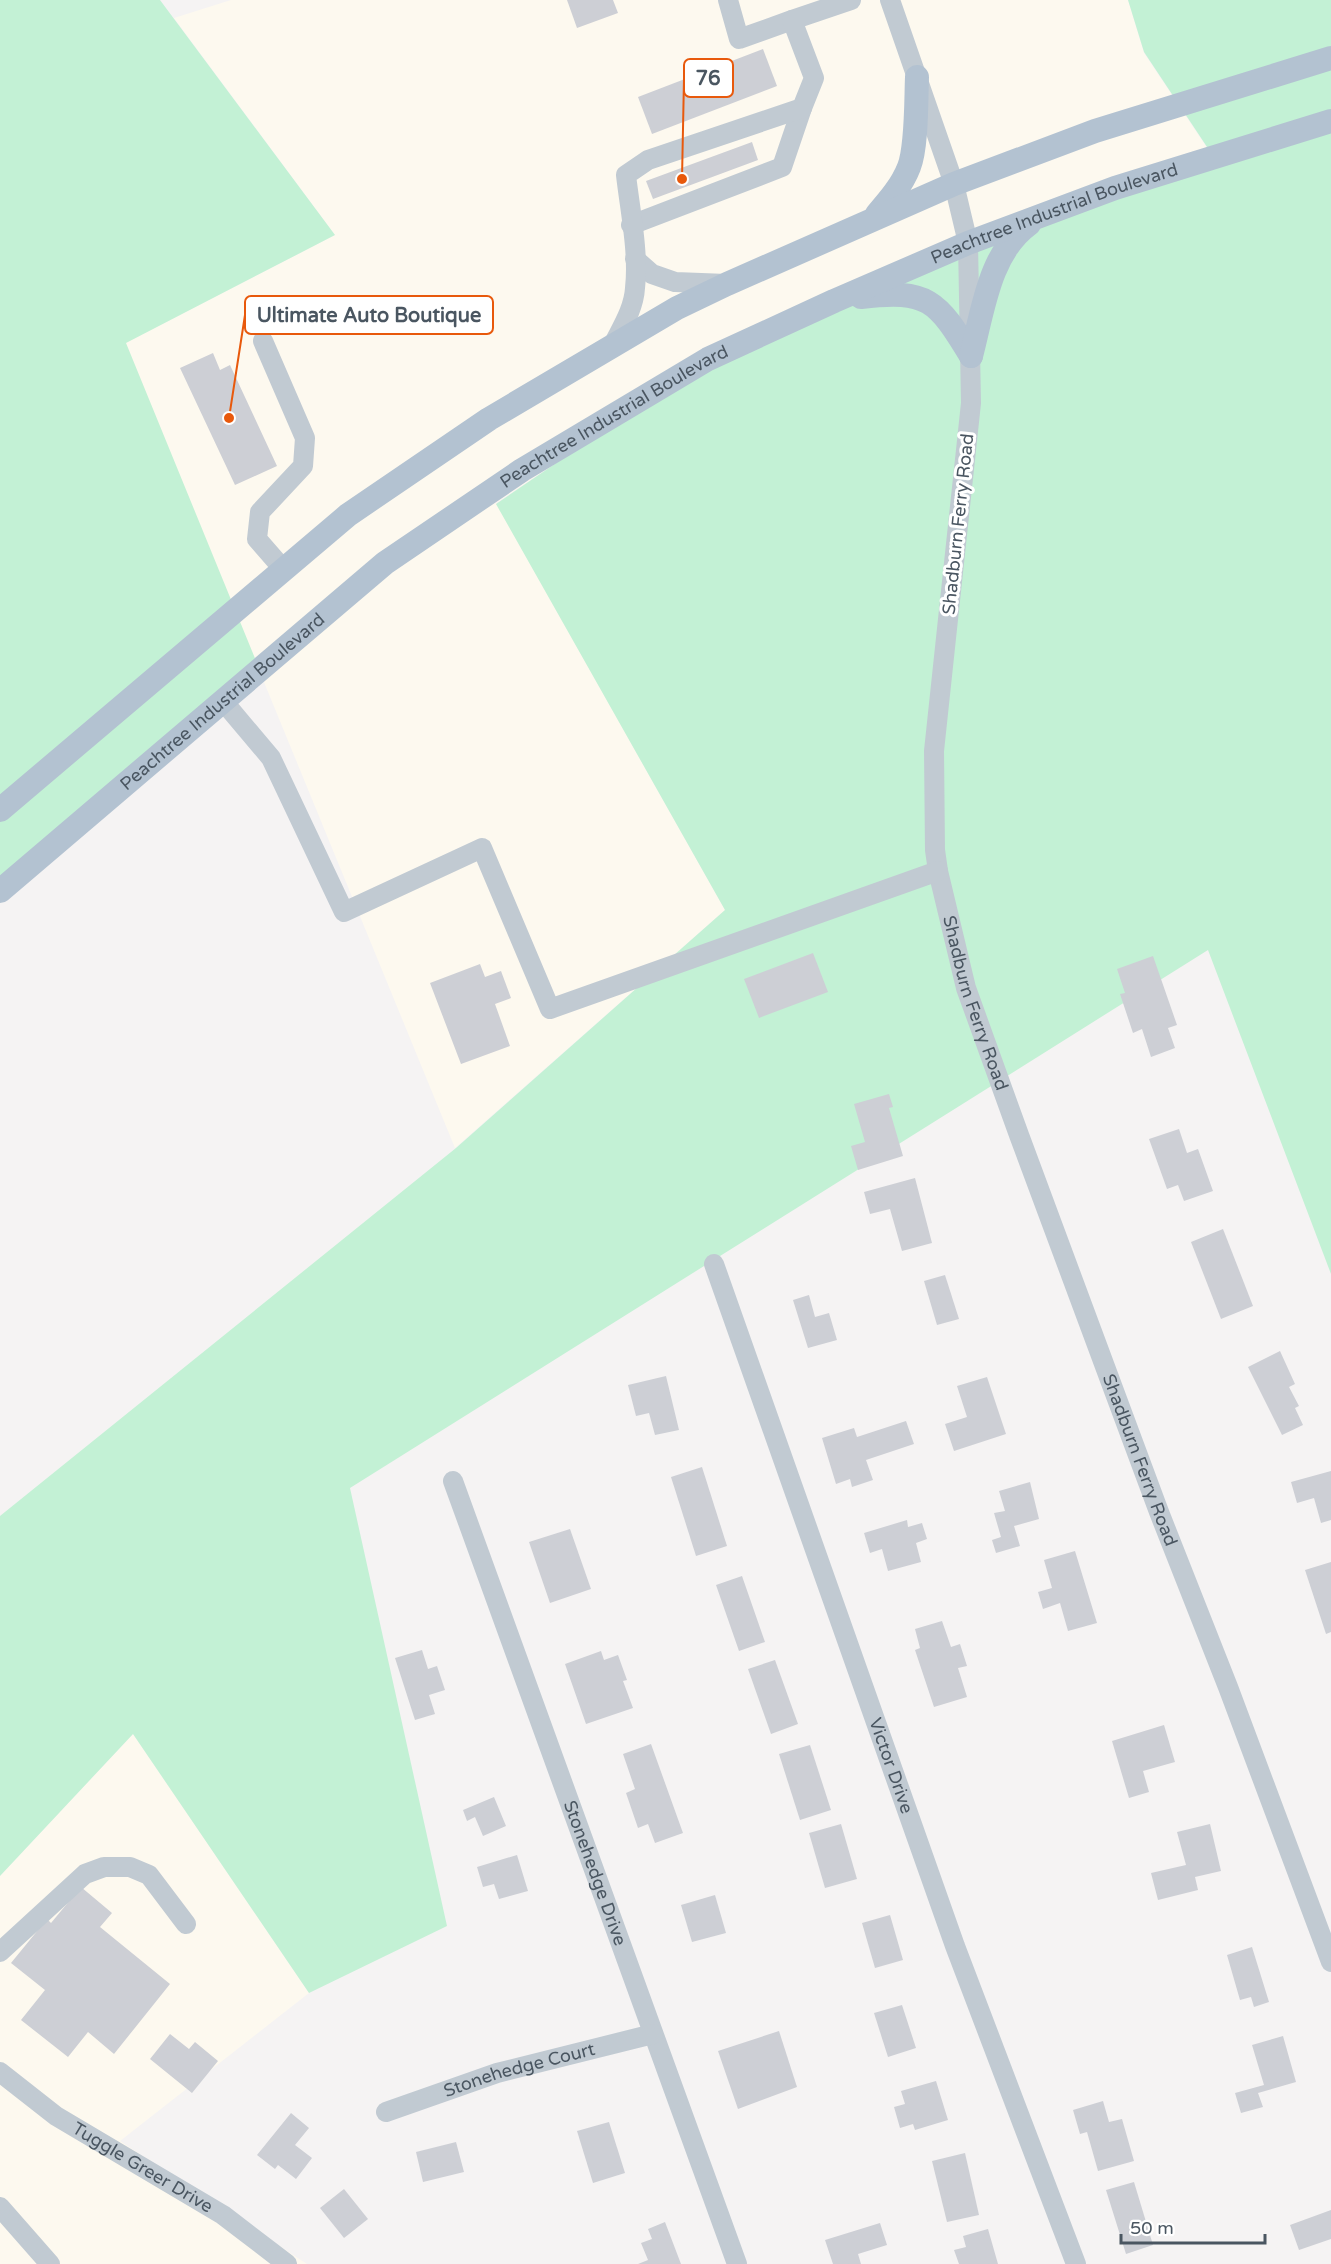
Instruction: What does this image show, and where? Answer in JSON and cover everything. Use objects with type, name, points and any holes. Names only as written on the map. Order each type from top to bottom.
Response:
[{"type":"main road","points":[[0,810],[348,515],[489,419],[677,308],[954,184],[1095,131],[1331,58]]},
{"type":"main road","points":[[872,220],[895,194],[910,165],[915,128],[917,77]]},
{"type":"main road","name":"Peachtree Industrial Boulevard","points":[[0,891],[385,563],[522,470],[708,358],[968,243],[1115,188],[1331,121]]},
{"type":"main road","points":[[971,356],[992,276],[1008,244],[1026,226],[1041,216]]},
{"type":"main road","points":[[834,301],[890,294],[911,295],[933,303],[955,329],[971,356]]},
{"type":"street","points":[[728,0],[739,39],[851,0]]},
{"type":"street","name":"Shadburn Ferry Road","points":[[890,0],[954,184],[968,243],[970,403],[961,508],[934,751],[935,850],[938,871],[966,988],[1155,1501],[1228,1687],[1331,1962]]},
{"type":"street","points":[[631,225],[783,167],[814,78],[792,20]]},
{"type":"street","points":[[613,345],[636,289],[626,175],[648,160],[802,108]]},
{"type":"street","points":[[635,259],[652,274],[675,282],[727,284]]},
{"type":"street","points":[[263,341],[305,438],[303,466],[260,512],[257,539],[284,570]]},
{"type":"street","points":[[223,701],[272,758],[344,912],[482,848],[550,1009],[938,871]]},
{"type":"street","name":"Victor Drive","points":[[714,1264],[956,1946],[1076,2264]]},
{"type":"street","name":"Stonehedge Drive","points":[[453,1481],[737,2264]]},
{"type":"street","points":[[0,1952],[85,1874],[104,1867],[130,1867],[149,1875],[186,1924]]},
{"type":"street","name":"Stonehedge Court","points":[[386,2112],[497,2073],[653,2034]]},
{"type":"street","name":"Tuggle Greer Drive","points":[[0,2072],[56,2116],[223,2215],[287,2264]]},
{"type":"street","points":[[0,2206],[50,2264]]},
{"type":"shaded area","points":[[231,0],[1128,0],[1144,53],[1215,160],[739,339],[496,503],[725,910],[455,1148],[125,343],[335,235],[174,18]]},
{"type":"shaded area","points":[[133,1734],[309,1993],[120,2141],[307,2264],[0,2264],[0,1876]]},
{"type":"green space","points":[[0,0],[160,0],[335,235],[126,343],[259,668],[0,892]]},
{"type":"green space","points":[[1128,0],[1331,0],[1331,1274],[1208,950],[350,1488],[447,1926],[309,1993],[133,1734],[0,1876],[0,1516],[456,1148],[725,910],[496,504],[739,339],[1215,159],[1144,52]]},
{"type":"building","points":[[567,0],[613,0],[618,13],[577,28]]},
{"type":"building","points":[[763,49],[777,86],[652,134],[638,97]]},
{"type":"building","points":[[752,142],[758,160],[653,199],[646,181]]},
{"type":"building","points":[[213,353],[220,370],[230,365],[277,466],[235,485],[180,368]]},
{"type":"building","points":[[813,953],[828,992],[759,1018],[744,979]]},
{"type":"building","points":[[1153,956],[1177,1025],[1168,1028],[1175,1048],[1151,1057],[1142,1029],[1133,1033],[1120,994],[1125,993],[1117,969]]},
{"type":"building","points":[[480,964],[485,977],[501,971],[511,998],[495,1004],[510,1046],[461,1064],[430,983]]},
{"type":"building","points":[[889,1094],[893,1107],[889,1108],[903,1156],[858,1170],[851,1146],[865,1142],[854,1104]]},
{"type":"building","points":[[1179,1129],[1187,1153],[1198,1149],[1213,1191],[1184,1201],[1178,1185],[1167,1189],[1149,1139]]},
{"type":"building","points":[[915,1178],[932,1243],[902,1251],[890,1209],[870,1214],[864,1192]]},
{"type":"building","points":[[1223,1229],[1253,1306],[1221,1319],[1191,1242]]},
{"type":"building","points":[[945,1275],[959,1319],[937,1325],[924,1281]]},
{"type":"building","points":[[809,1295],[815,1317],[829,1313],[837,1340],[808,1348],[793,1300]]},
{"type":"building","points":[[1280,1351],[1295,1384],[1289,1387],[1299,1406],[1295,1408],[1303,1425],[1282,1435],[1248,1367]]},
{"type":"building","points":[[666,1376],[679,1430],[655,1435],[649,1413],[636,1416],[628,1385]]},
{"type":"building","points":[[987,1377],[1006,1434],[954,1451],[945,1424],[967,1417],[957,1386]]},
{"type":"building","points":[[906,1421],[914,1444],[866,1460],[873,1480],[852,1487],[850,1479],[836,1484],[822,1438],[854,1428],[857,1437]]},
{"type":"building","points":[[702,1467],[727,1546],[696,1556],[671,1477]]},
{"type":"building","points":[[1331,1471],[1331,1520],[1321,1523],[1314,1498],[1297,1503],[1291,1482]]},
{"type":"building","points":[[1030,1482],[1039,1519],[1014,1526],[1020,1546],[996,1553],[992,1540],[1001,1537],[994,1513],[1005,1511],[999,1491]]},
{"type":"building","points":[[907,1520],[908,1527],[922,1523],[927,1539],[916,1543],[921,1562],[888,1571],[882,1549],[870,1553],[864,1533]]},
{"type":"building","points":[[570,1529],[591,1589],[550,1603],[529,1542]]},
{"type":"building","points":[[1075,1551],[1097,1623],[1068,1631],[1060,1603],[1043,1609],[1038,1592],[1052,1588],[1044,1560]]},
{"type":"building","points":[[1331,1562],[1331,1632],[1326,1634],[1305,1570]]},
{"type":"building","points":[[742,1576],[765,1642],[739,1651],[716,1585]]},
{"type":"building","points":[[942,1621],[951,1647],[960,1644],[967,1666],[958,1668],[967,1697],[934,1707],[915,1650],[920,1648],[915,1629]]},
{"type":"building","points":[[422,1650],[428,1669],[437,1666],[445,1690],[429,1695],[435,1714],[415,1720],[395,1658]]},
{"type":"building","points":[[601,1651],[604,1660],[618,1655],[627,1680],[623,1681],[633,1708],[586,1724],[565,1664]]},
{"type":"building","points":[[775,1660],[798,1724],[771,1734],[748,1669]]},
{"type":"building","points":[[1164,1725],[1175,1762],[1143,1771],[1149,1792],[1129,1798],[1112,1741]]},
{"type":"building","points":[[651,1744],[683,1833],[655,1843],[648,1824],[638,1828],[626,1793],[635,1789],[623,1754]]},
{"type":"building","points":[[810,1745],[831,1810],[800,1820],[779,1754]]},
{"type":"building","points":[[494,1797],[506,1826],[483,1836],[475,1817],[467,1821],[463,1810]]},
{"type":"building","points":[[841,1824],[857,1879],[825,1888],[809,1833]]},
{"type":"building","points":[[1210,1824],[1221,1871],[1195,1877],[1198,1890],[1158,1900],[1151,1873],[1186,1865],[1177,1832]]},
{"type":"building","points":[[517,1855],[528,1891],[499,1899],[494,1884],[483,1887],[477,1867]]},
{"type":"building","points":[[81,1887],[112,1913],[100,1927],[170,1984],[114,2054],[88,2032],[68,2057],[21,2020],[45,1990],[11,1963],[47,1919],[51,1923]]},
{"type":"building","points":[[715,1895],[726,1933],[692,1942],[681,1905]]},
{"type":"building","points":[[890,1915],[903,1960],[875,1968],[862,1923]]},
{"type":"building","points":[[1252,1947],[1269,2002],[1254,2007],[1251,1997],[1240,2000],[1227,1955]]},
{"type":"building","points":[[902,2005],[916,2048],[888,2057],[874,2013]]},
{"type":"building","points":[[779,2031],[797,2087],[738,2109],[718,2051]]},
{"type":"building","points":[[170,2034],[189,2049],[195,2042],[218,2061],[192,2093],[150,2059]]},
{"type":"building","points":[[1283,2036],[1296,2082],[1258,2093],[1263,2107],[1241,2113],[1235,2093],[1264,2085],[1252,2045]]},
{"type":"building","points":[[936,2081],[948,2120],[915,2130],[913,2124],[900,2128],[894,2107],[905,2104],[901,2091]]},
{"type":"building","points":[[1103,2101],[1109,2122],[1122,2119],[1134,2161],[1098,2171],[1087,2132],[1080,2134],[1073,2110]]},
{"type":"building","points":[[291,2113],[309,2128],[295,2145],[312,2158],[296,2179],[278,2165],[275,2169],[257,2155]]},
{"type":"building","points":[[609,2122],[625,2173],[593,2183],[577,2131]]},
{"type":"building","points":[[456,2142],[464,2172],[423,2182],[416,2152]]},
{"type":"building","points":[[965,2153],[979,2215],[947,2222],[932,2161]]},
{"type":"building","points":[[1134,2182],[1153,2245],[1126,2254],[1106,2190]]},
{"type":"building","points":[[344,2189],[368,2219],[344,2238],[320,2208]]},
{"type":"building","points":[[1331,2210],[1331,2239],[1299,2250],[1290,2225]]},
{"type":"building","points":[[665,2222],[681,2264],[638,2264],[648,2260],[641,2243],[652,2239],[648,2229]]},
{"type":"building","points":[[880,2223],[887,2245],[858,2254],[861,2264],[833,2264],[825,2240]]},
{"type":"building","points":[[988,2229],[998,2264],[959,2264],[954,2250],[966,2247],[963,2236]]},
{"type":"place","name":"76","points":[[682,179]]},
{"type":"place","name":"Ultimate Auto Boutique","points":[[229,418]]}]
